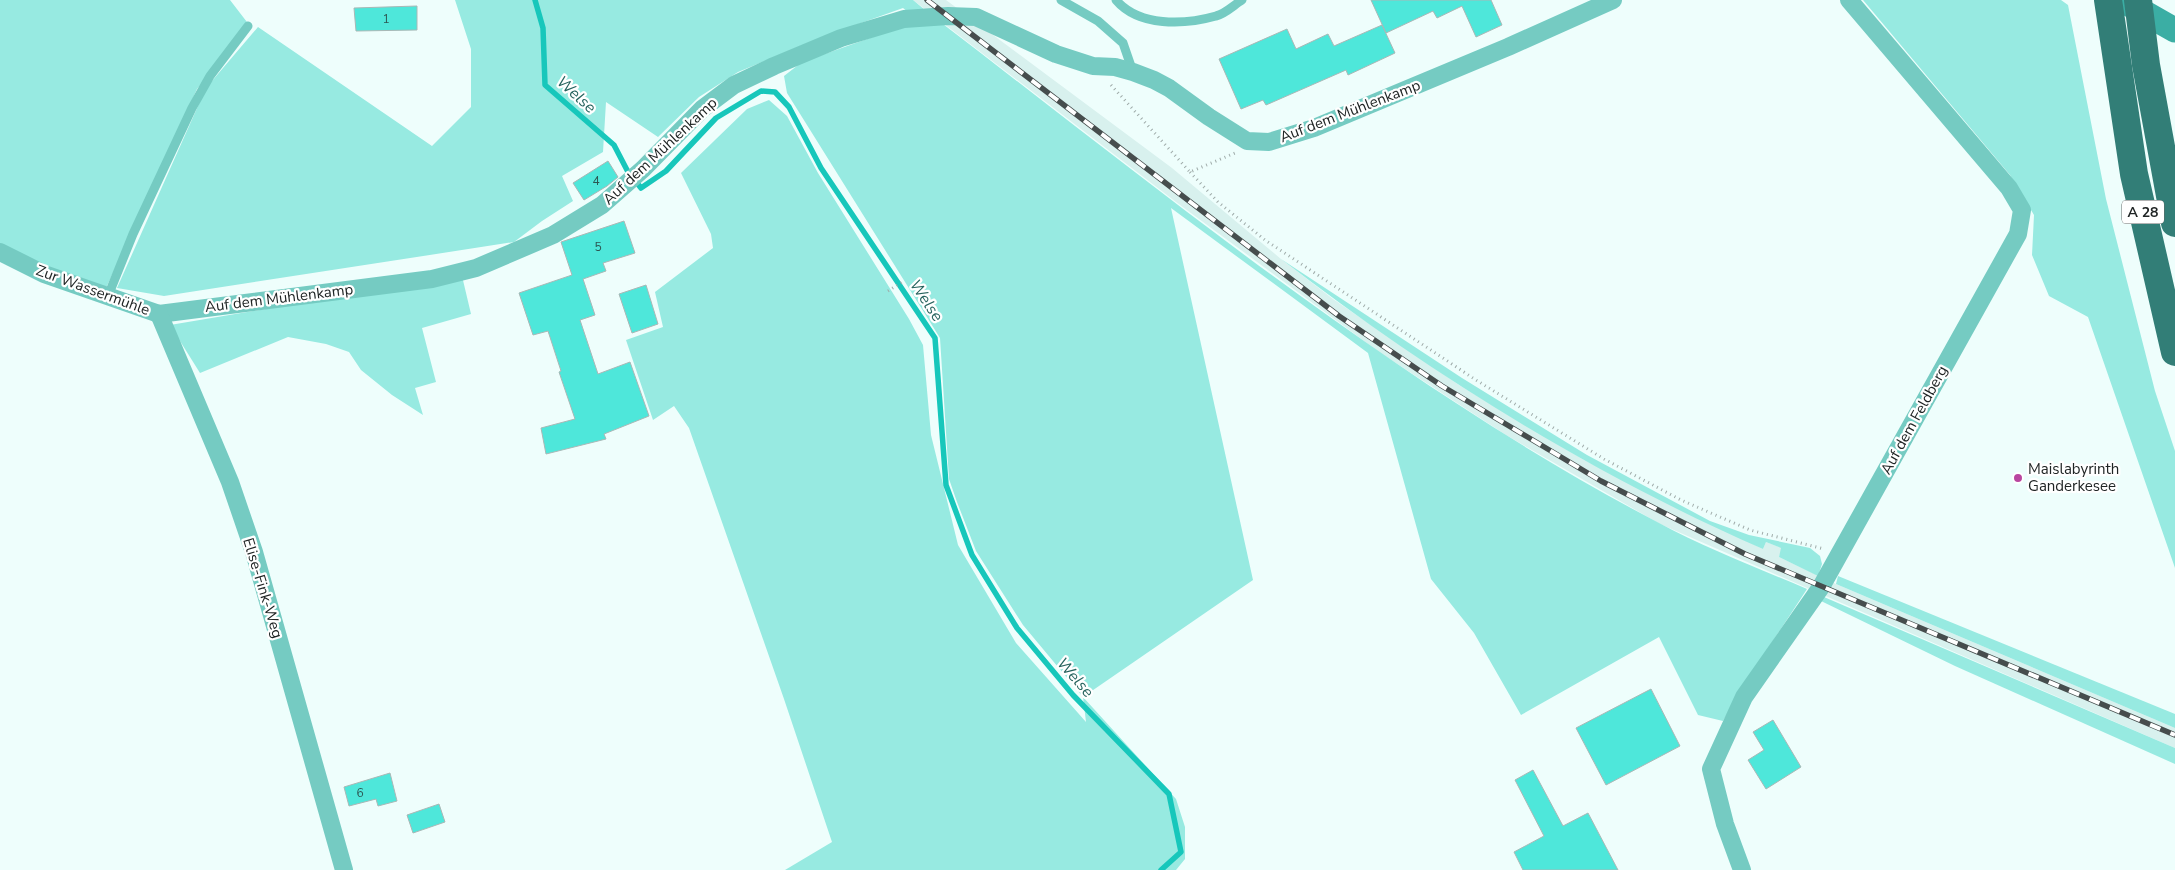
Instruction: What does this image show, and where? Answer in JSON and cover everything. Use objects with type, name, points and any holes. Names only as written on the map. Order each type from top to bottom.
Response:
[{"type":"highway","name":"A 28","points":[[2108,0],[2117,71],[2134,174],[2175,352]]},
{"type":"highway","name":"A 28","points":[[2138,0],[2146,65],[2175,222]]},
{"type":"main road","points":[[2122,0],[2175,30]]},
{"type":"street","name":"Auf dem Mühlenkamp","points":[[159,314],[432,279],[476,268],[553,235],[602,205],[643,169],[702,109],[734,85],[841,38],[904,19],[948,16],[976,17],[1056,54],[1093,66],[1115,67],[1133,72],[1169,88],[1209,117],[1247,141],[1269,142],[1314,128],[1508,47],[1613,0]]},
{"type":"street","name":"Auf dem Feldberg","points":[[1742,870],[1725,824],[1711,769],[1744,697],[1821,587],[2018,234],[2022,210],[2009,188],[1849,0]]},
{"type":"street","name":"Zur Wassermühle","points":[[0,252],[44,274],[159,314]]},
{"type":"street","name":"Elise-Fink-Weg","points":[[159,314],[230,482],[254,552],[344,870]]},
{"type":"lane","points":[[1061,0],[1098,21],[1123,43],[1133,72]]},
{"type":"lane","points":[[1116,0],[1120,5],[1146,20],[1178,22],[1217,16],[1242,0]]},
{"type":"lane","points":[[108,296],[134,234],[192,108],[210,76],[248,26]]},
{"type":"path","points":[[1093,66],[1218,202],[1265,240],[1476,380],[1604,459],[1681,500],[1750,530],[1816,546],[1839,555]]},
{"type":"path","points":[[1190,172],[1260,142]]},
{"type":"path","points":[[888,291],[904,281]]},
{"type":"shaded area","points":[[0,0],[230,0],[250,26],[197,89],[106,288],[48,269],[0,244]]},
{"type":"shaded area","points":[[455,0],[913,0],[925,10],[908,12],[903,8],[822,37],[738,72],[699,97],[658,137],[606,102],[603,152],[562,176],[573,201],[514,242],[164,296],[117,288],[206,88],[258,27],[432,146],[471,107],[471,49]]},
{"type":"shaded area","points":[[913,0],[946,0],[1172,168],[1281,259],[1333,299],[1459,385],[1584,460],[1763,549],[1766,542],[1782,548],[1779,557],[1836,584],[2175,728],[2175,748],[1660,524],[1506,435],[1379,352],[1176,202]]},
{"type":"shaded area","points":[[1863,0],[2061,0],[2068,5],[2106,199],[2155,391],[2175,451],[2175,568],[2088,317],[2049,296],[2032,255],[2034,215],[2010,175]]},
{"type":"shaded area","points":[[939,21],[1200,222],[1288,287],[1378,351],[1470,412],[1563,470],[1659,523],[1713,549],[1807,589],[1738,694],[1723,721],[1698,715],[1659,637],[1521,715],[1474,633],[1431,579],[1368,353],[1171,208],[1253,580],[1083,697],[1023,625],[976,551],[949,479],[940,338],[787,93],[784,76],[802,62],[904,26]]},
{"type":"shaded area","points":[[769,100],[787,116],[818,173],[909,319],[923,345],[931,435],[958,545],[1016,643],[1086,722],[1083,697],[1176,799],[1185,827],[1185,859],[1176,870],[785,870],[832,842],[689,428],[674,406],[653,420],[626,340],[663,327],[655,292],[713,248],[711,234],[681,173],[747,109]]},
{"type":"shaded area","points":[[1281,259],[1462,378],[1587,455],[1710,521],[1749,535],[1810,548],[1820,556],[1822,564],[1818,576],[1779,557],[1781,548],[1766,542],[1763,549],[1699,520],[1636,488],[1513,419],[1395,342]]},
{"type":"shaded area","points":[[462,276],[471,314],[422,328],[436,382],[415,388],[423,415],[392,395],[361,370],[349,352],[326,344],[288,337],[200,373],[170,325]]},
{"type":"shaded area","points":[[1838,576],[2175,714],[2175,728],[1836,584]]},
{"type":"shaded area","points":[[1824,597],[2175,748],[2175,764],[1955,666],[1821,601]]},
{"type":"building","points":[[1371,0],[1491,0],[1502,25],[1476,37],[1462,6],[1437,18],[1433,11],[1386,33]]},
{"type":"building","points":[[417,6],[417,30],[356,31],[354,8]]},
{"type":"building","points":[[1382,25],[1395,53],[1348,75],[1346,70],[1266,105],[1263,100],[1241,109],[1219,59],[1287,29],[1296,49],[1328,34],[1334,46]]},
{"type":"building","points":[[608,161],[618,177],[584,200],[573,183]]},
{"type":"building","points":[[624,221],[635,253],[603,263],[606,271],[583,279],[595,315],[580,320],[598,374],[630,362],[649,416],[604,434],[606,439],[546,454],[541,428],[575,419],[559,372],[561,371],[548,331],[533,335],[519,293],[572,275],[561,242]]},
{"type":"building","points":[[646,285],[658,324],[632,333],[619,294]]},
{"type":"building","points":[[1651,689],[1680,746],[1606,785],[1576,728]]},
{"type":"building","points":[[1773,720],[1801,767],[1766,789],[1748,760],[1764,750],[1753,732]]},
{"type":"building","points":[[1533,770],[1563,826],[1588,813],[1618,870],[1523,870],[1514,852],[1544,836],[1515,780]]},
{"type":"building","points":[[390,773],[397,801],[378,806],[376,799],[349,806],[344,787]]},
{"type":"building","points":[[439,804],[445,822],[413,833],[407,815]]},
{"type":"waterway","name":"Welse","points":[[535,0],[543,28],[545,85],[614,145],[627,170],[641,188],[666,171],[716,118],[761,91],[775,92],[789,107],[821,168],[935,338],[946,485],[972,555],[1017,628],[1073,695],[1169,794],[1181,852],[1161,870]]},
{"type":"railway","points":[[927,0],[1339,316],[1442,386],[1601,481],[1745,554],[2175,735]]},
{"type":"place","name":"Maislabyrinth Ganderkesee","points":[[2018,478]]}]
